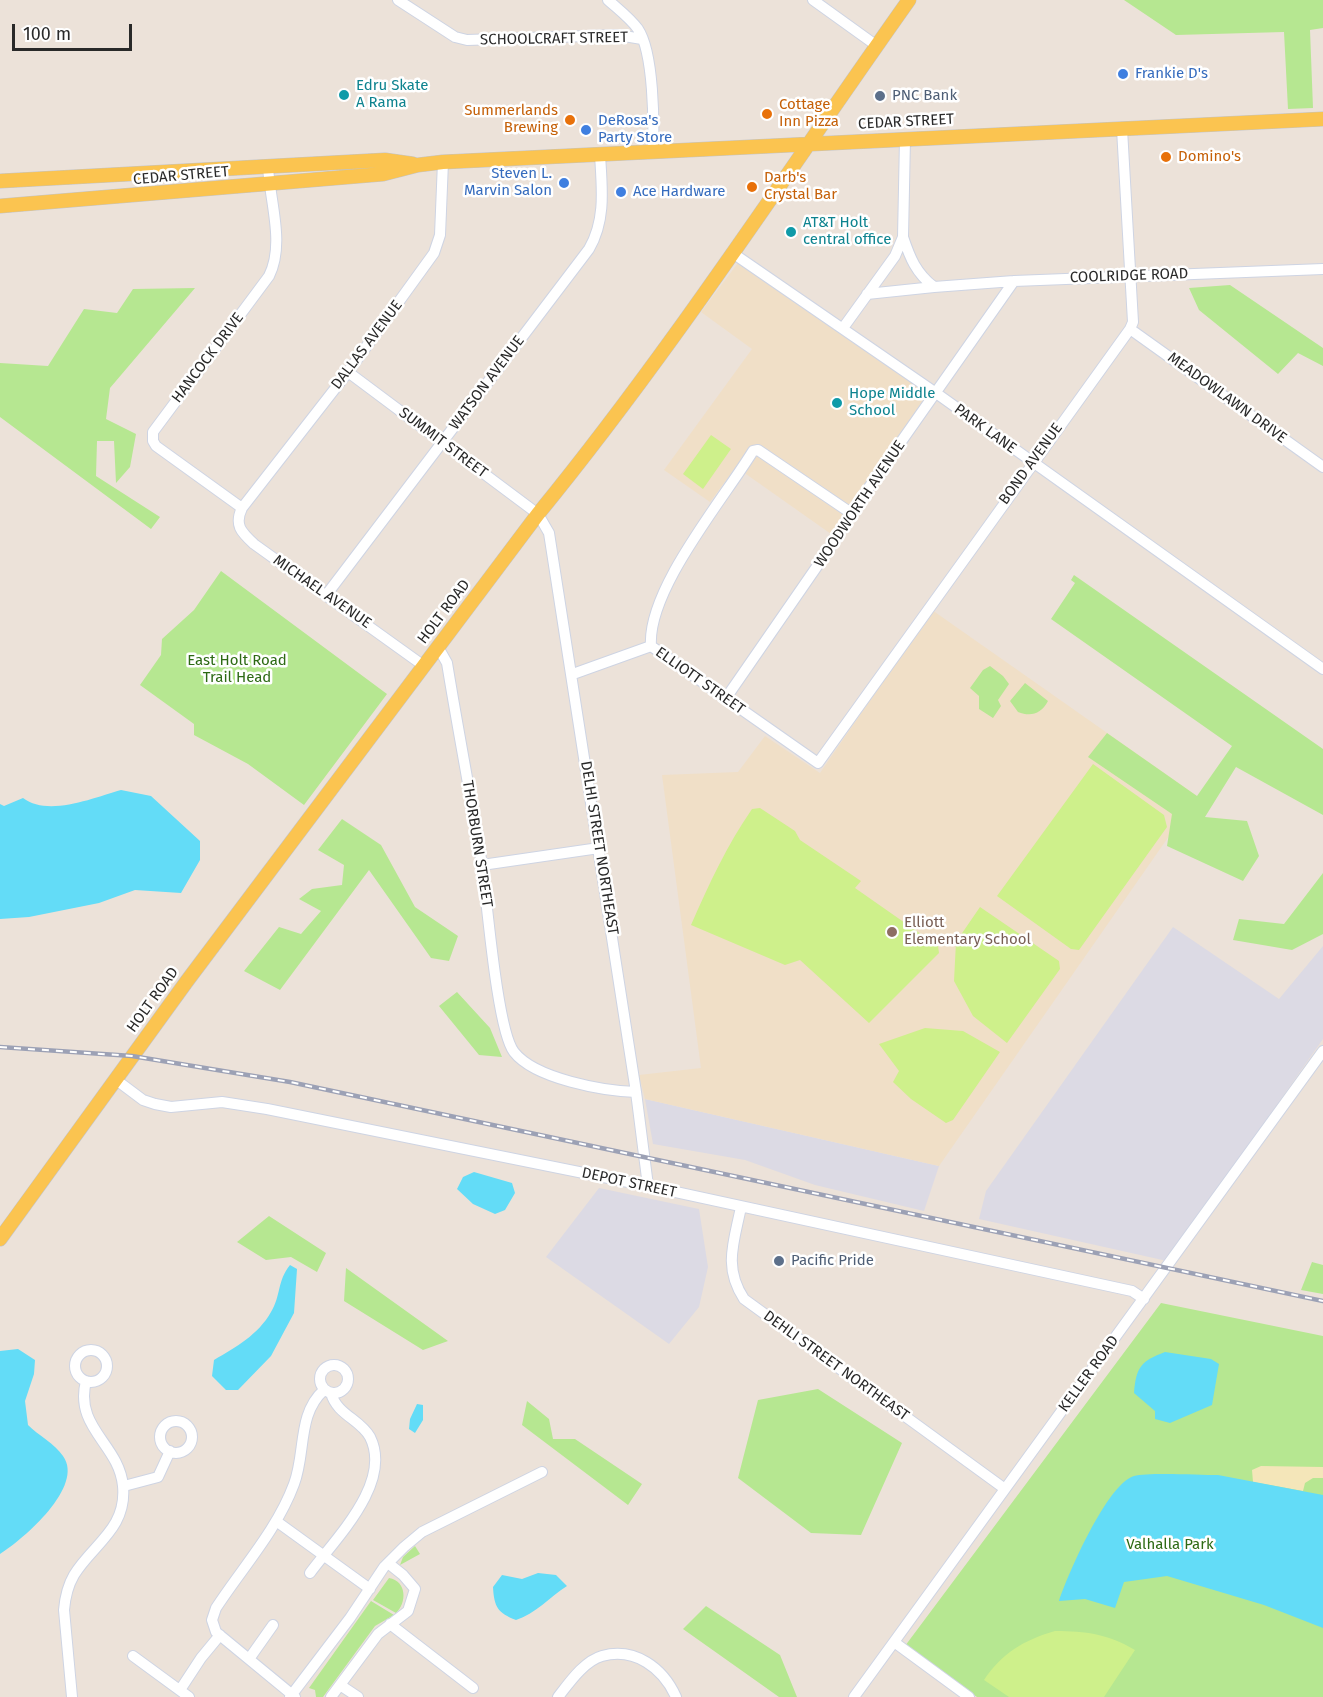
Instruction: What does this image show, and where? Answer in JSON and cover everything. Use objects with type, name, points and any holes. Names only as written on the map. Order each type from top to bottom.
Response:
[{"type":"main road","name":"HOLT ROAD","points":[[0,1239],[115,1079],[538,514],[587,454],[734,254],[909,0]]},
{"type":"main road","name":"CEDAR STREET","points":[[3,206],[269,185],[364,169],[385,160],[418,165],[1323,119]]},
{"type":"main road","name":"CEDAR STREET","points":[[0,181],[268,167],[364,169]]},
{"type":"main road","points":[[152,195],[183,187],[187,182],[187,171]]},
{"type":"main road","points":[[3,206],[39,197],[41,189],[37,179]]},
{"type":"street","name":"SCHOOLCRAFT STREET","points":[[398,0],[455,37],[467,40],[618,35],[642,39],[655,113],[653,153]]},
{"type":"street","points":[[608,0],[631,21],[642,39]]},
{"type":"street","points":[[813,0],[877,46]]},
{"type":"street","points":[[1122,129],[1133,322],[1130,329]]},
{"type":"street","points":[[905,139],[903,237],[915,268],[921,277],[934,287]]},
{"type":"street","name":"WATSON AVENUE","points":[[327,594],[595,239],[602,207],[600,155]]},
{"type":"street","name":"DALLAS AVENUE","points":[[242,508],[348,372],[438,245],[443,162]]},
{"type":"street","name":"HANCOCK DRIVE","points":[[242,508],[156,446],[153,441],[153,432],[272,271],[277,251],[268,167]]},
{"type":"street","points":[[843,328],[894,256],[903,237]]},
{"type":"street","name":"PARK LANE","points":[[734,254],[936,393],[1323,669]]},
{"type":"street","name":"COOLRIDGE ROAD","points":[[867,294],[1014,281],[1323,269]]},
{"type":"street","name":"WOODWORTH AVENUE","points":[[726,698],[829,549],[851,513],[1014,281]]},
{"type":"street","name":"BOND AVENUE","points":[[818,763],[1032,462],[1130,329]]},
{"type":"street","name":"MEADOWLAWN DRIVE","points":[[1130,329],[1323,467]]},
{"type":"street","name":"SUMMIT STREET","points":[[348,372],[538,514]]},
{"type":"street","points":[[651,646],[653,618],[667,584],[753,451],[758,450],[851,513]]},
{"type":"street","name":"MICHAEL AVENUE","points":[[242,508],[238,521],[241,532],[254,544],[327,594],[424,666]]},
{"type":"street","name":"DELHI STREET NORTHEAST","points":[[538,514],[549,533],[573,674],[648,1186]]},
{"type":"street","name":"ELLIOTT STREET","points":[[573,674],[651,646],[818,763]]},
{"type":"street","name":"THORBURN STREET","points":[[438,647],[447,663],[482,866],[508,1044],[530,1066],[546,1073],[596,1088],[636,1092]]},
{"type":"street","points":[[482,866],[598,848]]},
{"type":"street","name":"KELLER ROAD","points":[[854,1697],[1323,1051]]},
{"type":"street","name":"DEPOT STREET","points":[[115,1079],[143,1100],[155,1104],[171,1107],[210,1102],[240,1104],[648,1186],[1132,1290],[1144,1299]]},
{"type":"street","name":"DEHLI STREET NORTHEAST","points":[[741,1207],[731,1270],[736,1286],[744,1299],[1005,1489]]},
{"type":"street","points":[[72,1697],[64,1610],[65,1598],[75,1574],[111,1533],[120,1510],[124,1486],[118,1467],[83,1409],[86,1381]]},
{"type":"street","points":[[309,1573],[371,1488],[376,1470],[370,1437],[361,1426],[335,1406],[328,1392],[310,1409],[295,1484],[276,1521],[216,1608],[212,1620],[220,1635],[293,1696],[388,1563],[422,1532],[542,1472]]},
{"type":"street","points":[[124,1486],[158,1477],[170,1451]]},
{"type":"street","points":[[276,1521],[370,1589]]},
{"type":"street","points":[[331,1697],[378,1634],[408,1611],[415,1589],[404,1575],[388,1563]]},
{"type":"street","points":[[390,1624],[473,1688]]},
{"type":"street","points":[[249,1659],[273,1625]]},
{"type":"street","points":[[133,1656],[185,1693],[201,1658],[220,1635]]},
{"type":"street","points":[[894,1642],[969,1697]]},
{"type":"street","points":[[558,1697],[574,1675],[601,1656],[629,1654],[655,1666],[670,1684],[676,1697]]},
{"type":"street","points":[[340,1685],[358,1697]]},
{"type":"shaded area","points":[[738,263],[932,394],[831,534],[736,467],[710,502],[664,470],[752,349],[701,312]]},
{"type":"shaded area","name":"Elliott Elementary School","points":[[932,610],[1197,796],[939,1166],[645,1099],[639,1075],[701,1068],[662,775],[738,772],[765,736],[820,773]]},
{"type":"shaded area","points":[[1173,927],[1279,999],[1323,946],[1323,1039],[1167,1261],[979,1219],[986,1191]]},
{"type":"shaded area","points":[[645,1099],[939,1166],[924,1211],[815,1185],[745,1160],[653,1144]]},
{"type":"shaded area","points":[[599,1188],[699,1209],[708,1267],[699,1307],[669,1344],[546,1257]]},
{"type":"green space","points":[[1124,0],[1323,0],[1323,28],[1310,30],[1313,108],[1288,109],[1284,32],[1176,35]]},
{"type":"green space","points":[[1230,285],[1323,348],[1323,366],[1298,353],[1278,374],[1199,310],[1189,288]]},
{"type":"green space","points":[[195,288],[110,388],[106,419],[136,434],[130,467],[116,483],[114,441],[97,441],[96,476],[160,517],[151,529],[0,417],[0,363],[48,366],[84,309],[117,313],[133,289]]},
{"type":"green space","points":[[711,435],[731,449],[703,489],[683,474]]},
{"type":"green space","name":"East Holt Road Trail Head","points":[[221,571],[387,694],[304,805],[248,764],[194,735],[194,724],[140,685],[161,655],[162,639],[194,610]]},
{"type":"green space","points":[[1074,575],[1323,749],[1323,815],[1236,767],[1205,817],[1247,821],[1259,856],[1243,881],[1167,846],[1172,814],[1088,757],[1107,733],[1197,796],[1232,746],[1051,619],[1075,583],[1071,580]]},
{"type":"green space","points":[[990,666],[1009,684],[998,700],[1001,706],[993,718],[979,709],[979,696],[970,688],[983,670]]},
{"type":"green space","points":[[1025,683],[1048,701],[1042,709],[1035,713],[1018,712],[1010,701]]},
{"type":"green space","points":[[1093,764],[1164,815],[1167,827],[1079,950],[1071,949],[997,896]]},
{"type":"green space","points":[[760,808],[795,831],[800,840],[861,881],[855,888],[938,946],[939,953],[869,1023],[800,960],[785,965],[691,925],[734,837],[752,809]]},
{"type":"green space","points":[[342,819],[381,845],[415,907],[458,936],[449,961],[431,958],[369,870],[280,990],[244,971],[279,927],[301,934],[321,911],[299,899],[312,889],[342,885],[344,865],[318,850]]},
{"type":"green space","points":[[1323,873],[1323,934],[1292,950],[1233,940],[1239,919],[1284,924]]},
{"type":"green space","points":[[980,907],[1059,961],[1060,969],[1007,1043],[973,1016],[954,981],[956,942]]},
{"type":"green space","points":[[457,992],[490,1028],[502,1057],[479,1055],[439,1006]]},
{"type":"green space","points":[[925,1028],[963,1031],[1000,1052],[953,1120],[946,1123],[911,1099],[893,1082],[899,1071],[879,1044]]},
{"type":"green space","points":[[269,1216],[326,1253],[317,1272],[291,1257],[266,1260],[237,1242]]},
{"type":"green space","points":[[1312,1262],[1323,1265],[1323,1294],[1301,1290]]},
{"type":"green space","points":[[346,1268],[448,1341],[423,1350],[344,1301]]},
{"type":"green space","name":"Valhalla Park","points":[[1161,1303],[1323,1336],[1323,1697],[977,1697],[905,1646]]},
{"type":"green space","points":[[818,1389],[902,1443],[861,1535],[811,1533],[738,1478],[758,1400]]},
{"type":"green space","points":[[527,1401],[549,1419],[553,1439],[575,1439],[642,1484],[628,1505],[522,1425]]},
{"type":"green space","points":[[415,1546],[420,1554],[400,1565],[403,1557]]},
{"type":"green space","points":[[389,1578],[399,1583],[403,1593],[402,1604],[396,1613],[373,1600]]},
{"type":"green space","points":[[371,1601],[394,1615],[375,1626],[323,1697],[316,1697],[315,1690],[309,1688]]},
{"type":"green space","points":[[706,1606],[780,1655],[797,1697],[779,1697],[683,1629]]},
{"type":"green space","points":[[1055,1631],[1097,1634],[1135,1650],[1104,1697],[1009,1697],[984,1680],[1006,1655],[1024,1643]]},
{"type":"sand","points":[[1261,1466],[1323,1467],[1323,1478],[1313,1478],[1305,1483],[1303,1491],[1253,1482],[1252,1470]]},
{"type":"water","points":[[121,790],[151,796],[200,841],[200,860],[181,893],[135,890],[99,903],[29,917],[0,919],[0,804],[4,806],[23,798],[45,806],[58,806]]},
{"type":"water","points":[[474,1172],[512,1183],[515,1193],[505,1210],[495,1214],[473,1204],[457,1189],[463,1177]]},
{"type":"water","points":[[290,1265],[297,1269],[294,1313],[271,1356],[238,1390],[226,1390],[212,1376],[214,1360],[246,1340],[266,1320]]},
{"type":"water","points":[[18,1349],[35,1360],[34,1374],[25,1401],[28,1425],[60,1452],[68,1468],[66,1482],[49,1511],[23,1537],[0,1554],[0,1351]]},
{"type":"water","points":[[1165,1352],[1211,1359],[1219,1364],[1212,1405],[1170,1423],[1155,1419],[1155,1411],[1134,1393],[1136,1377],[1141,1366]]},
{"type":"water","points":[[417,1404],[423,1405],[423,1420],[415,1433],[409,1429],[410,1419]]},
{"type":"water","points":[[1141,1475],[1218,1475],[1323,1495],[1323,1628],[1264,1605],[1167,1576],[1124,1582],[1115,1608],[1085,1599],[1059,1601],[1090,1531],[1112,1495],[1123,1483],[1134,1476]]},
{"type":"water","points":[[538,1573],[556,1575],[567,1586],[536,1610],[516,1620],[501,1612],[494,1600],[493,1587],[502,1575],[522,1579]]},
{"type":"railway","points":[[0,1047],[132,1056],[290,1082],[1323,1301]]},
{"type":"place","name":"Frankie D's","points":[[1123,74]]},
{"type":"place","name":"Edru Skate A Rama","points":[[344,95]]},
{"type":"place","name":"PNC Bank","points":[[880,96]]},
{"type":"place","name":"Cottage Inn Pizza","points":[[767,114]]},
{"type":"place","name":"Summerlands Brewing","points":[[570,120]]},
{"type":"place","name":"DeRosa's Party Store","points":[[586,130]]},
{"type":"place","name":"Domino's","points":[[1166,157]]},
{"type":"place","name":"Steven L. Marvin Salon","points":[[564,183]]},
{"type":"place","name":"Darb's Crystal Bar","points":[[752,187]]},
{"type":"place","name":"Ace Hardware","points":[[621,192]]},
{"type":"place","name":"AT&T Holt central office","points":[[791,232]]},
{"type":"place","name":"Hope Middle School","points":[[837,403]]},
{"type":"place","name":"Elliott Elementary School","points":[[892,932]]},
{"type":"place","name":"Pacific Pride","points":[[779,1261]]}]
